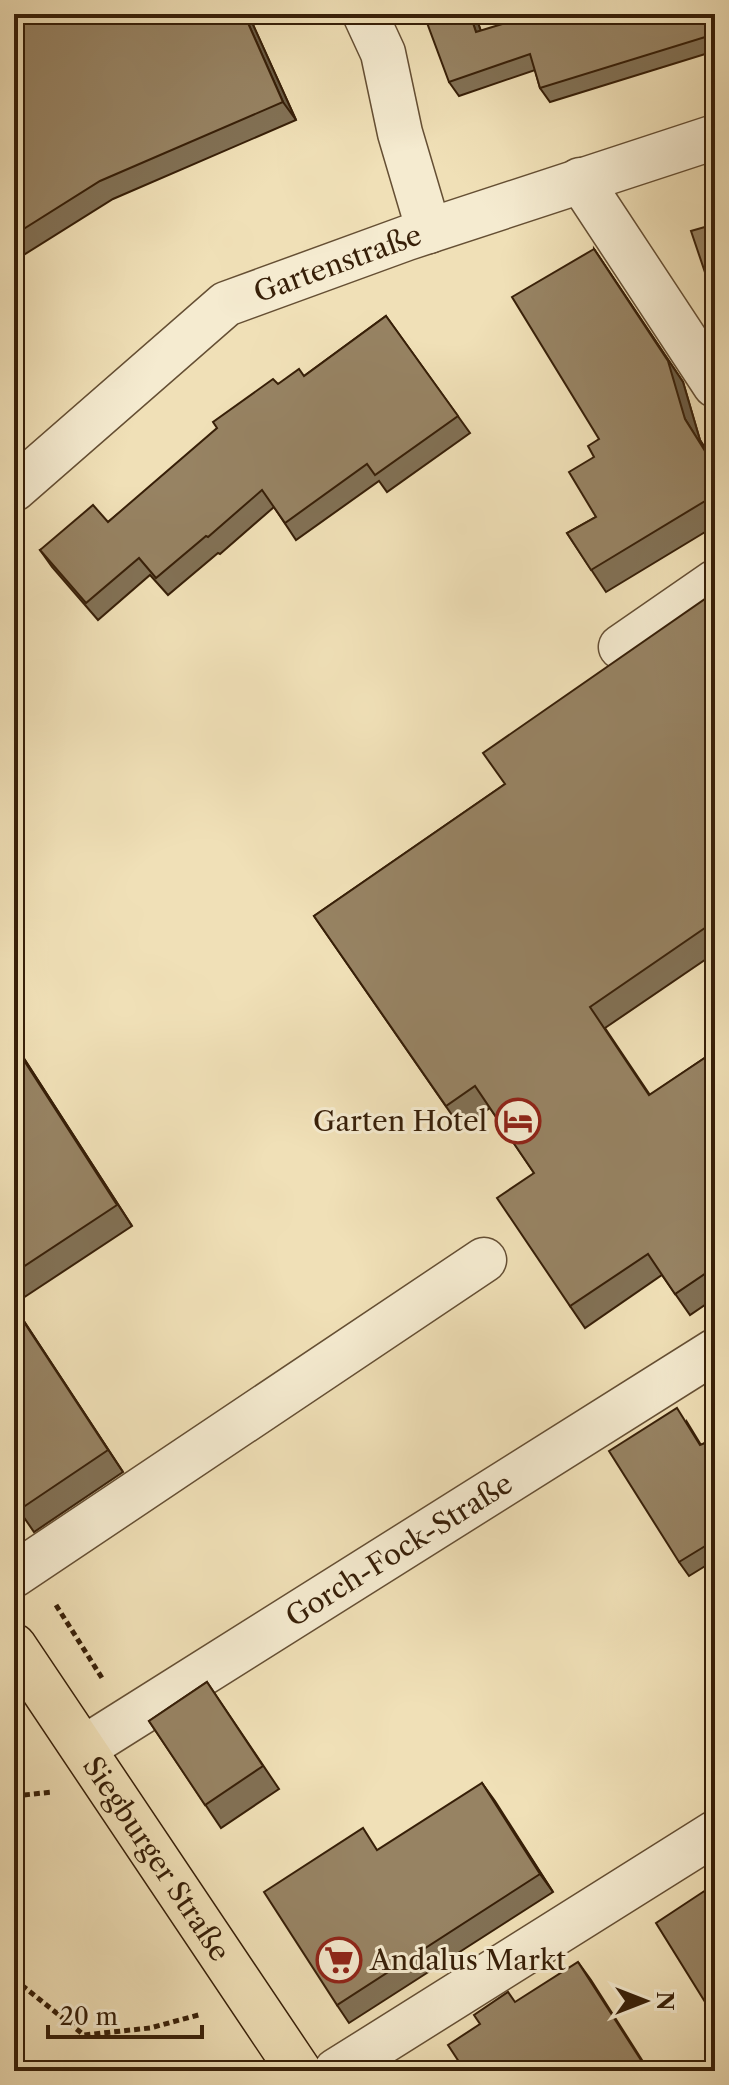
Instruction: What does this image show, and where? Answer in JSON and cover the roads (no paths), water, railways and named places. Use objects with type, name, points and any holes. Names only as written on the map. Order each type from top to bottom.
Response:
[{"type":"main road","name":"Siegburger Straße","points":[[14,1646],[299,2071]]},
{"type":"street","points":[[365,14],[383,53],[400,133],[429,231]]},
{"type":"street","name":"Gartenstraße","points":[[14,489],[226,304],[429,231],[715,137]]},
{"type":"street","points":[[580,180],[715,385]]},
{"type":"street","points":[[621,647],[715,582]]},
{"type":"street","points":[[14,1575],[484,1260]]},
{"type":"street","name":"Gorch-Fock-Straße","points":[[84,1748],[715,1351]]},
{"type":"street","points":[[336,2071],[715,1833]]},
{"type":"place","name":"Garten Hotel","points":[[518,1121]]},
{"type":"place","name":"Andalus Markt","points":[[339,1960]]}]
